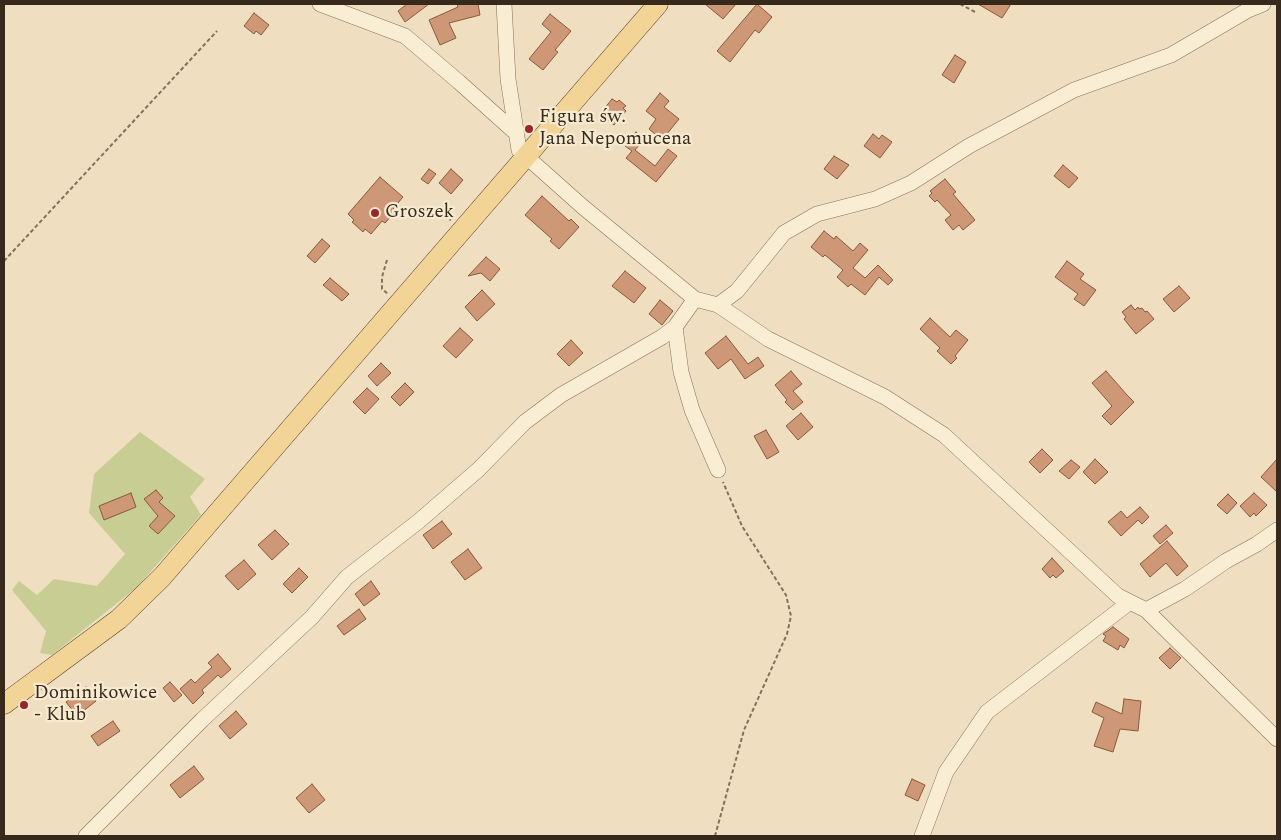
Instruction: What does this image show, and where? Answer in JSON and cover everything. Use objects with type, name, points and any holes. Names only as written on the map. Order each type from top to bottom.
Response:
[{"type":"main road","points":[[4,704],[119,618],[143,597],[400,304],[658,4]]},
{"type":"street","points":[[320,4],[405,36],[516,133]]},
{"type":"street","points":[[504,4],[508,79],[519,150],[526,157],[694,299],[718,305],[768,339],[885,396],[944,435],[1118,596],[1146,610],[1277,740]]},
{"type":"street","points":[[718,305],[737,291],[784,233],[817,214],[875,198],[911,183],[969,146],[1074,90],[1171,54],[1248,10],[1263,4]]},
{"type":"street","points":[[86,836],[202,720],[312,617],[348,577],[419,522],[464,482],[525,422],[561,395],[662,337],[675,327],[694,299]]},
{"type":"street","points":[[675,327],[681,372],[692,410],[718,470]]},
{"type":"street","points":[[1146,610],[1186,589],[1226,561],[1257,544],[1277,530]]},
{"type":"street","points":[[922,836],[946,772],[987,712],[1130,602]]},
{"type":"path","points":[[960,4],[975,12]]},
{"type":"path","points":[[4,261],[217,31]]},
{"type":"path","points":[[425,217],[438,214],[451,220],[463,230]]},
{"type":"path","points":[[387,260],[382,277],[382,289],[400,304]]},
{"type":"path","points":[[715,836],[744,730],[787,634],[791,616],[786,595],[742,526],[718,470]]},
{"type":"green space","points":[[140,432],[205,479],[190,497],[201,515],[136,588],[52,655],[40,653],[46,631],[12,590],[19,581],[37,595],[54,579],[97,586],[125,554],[89,513],[94,474]]},
{"type":"building","points":[[407,4],[429,4],[405,22],[398,11]]},
{"type":"building","points":[[457,4],[478,4],[480,15],[449,23],[456,38],[440,45],[429,20],[458,7]]},
{"type":"building","points":[[705,4],[736,4],[723,19]]},
{"type":"building","points":[[757,4],[772,17],[759,33],[755,30],[730,62],[717,51]]},
{"type":"building","points":[[978,4],[1011,4],[1002,18]]},
{"type":"building","points":[[254,13],[269,25],[261,35],[256,31],[254,34],[244,26]]},
{"type":"building","points":[[550,14],[571,31],[555,50],[558,52],[543,70],[529,59],[551,32],[542,24]]},
{"type":"building","points":[[955,55],[966,62],[954,83],[942,75]]},
{"type":"building","points":[[660,93],[669,101],[664,107],[679,119],[662,140],[649,129],[656,119],[646,111]]},
{"type":"building","points":[[612,99],[617,102],[619,100],[626,106],[623,108],[626,111],[614,125],[600,114]]},
{"type":"building","points":[[636,132],[644,139],[635,150],[655,166],[668,149],[677,156],[656,182],[626,158],[632,151],[625,146]]},
{"type":"building","points":[[873,134],[879,139],[882,135],[892,142],[880,158],[864,146]]},
{"type":"building","points":[[834,156],[849,165],[837,179],[824,169]]},
{"type":"building","points":[[1063,165],[1078,178],[1069,188],[1054,176]]},
{"type":"building","points":[[429,169],[436,174],[428,184],[421,179]]},
{"type":"building","points":[[451,169],[463,180],[451,194],[439,183]]},
{"type":"building","points":[[380,177],[403,197],[393,209],[396,211],[385,223],[382,221],[371,234],[365,229],[363,232],[352,222],[354,220],[348,214]]},
{"type":"building","points":[[945,179],[956,192],[953,194],[975,220],[963,230],[959,225],[953,230],[945,220],[951,215],[937,200],[935,202],[929,196],[932,193],[930,191]]},
{"type":"building","points":[[542,196],[569,221],[571,219],[579,227],[559,249],[550,241],[552,239],[525,215]]},
{"type":"building","points":[[824,231],[834,239],[836,236],[853,251],[860,243],[868,250],[853,268],[865,278],[878,265],[893,280],[888,285],[879,277],[865,295],[851,284],[848,287],[837,277],[843,270],[825,255],[823,257],[811,247]]},
{"type":"building","points":[[322,239],[330,246],[315,263],[307,256]]},
{"type":"building","points":[[486,257],[500,269],[490,281],[481,273],[468,276]]},
{"type":"building","points":[[1067,261],[1084,274],[1080,279],[1096,290],[1084,306],[1074,299],[1078,294],[1055,277]]},
{"type":"building","points":[[625,271],[646,288],[634,303],[612,286]]},
{"type":"building","points":[[330,278],[349,294],[342,301],[323,285]]},
{"type":"building","points":[[1179,286],[1190,298],[1174,312],[1163,299]]},
{"type":"building","points":[[482,290],[495,304],[477,321],[465,307]]},
{"type":"building","points":[[660,300],[673,311],[662,325],[649,314]]},
{"type":"building","points":[[1131,305],[1135,310],[1138,307],[1139,309],[1142,308],[1145,312],[1147,311],[1154,319],[1136,334],[1124,319],[1126,317],[1122,312]]},
{"type":"building","points":[[930,318],[950,337],[956,330],[968,340],[951,364],[937,351],[940,348],[920,329]]},
{"type":"building","points":[[460,328],[473,340],[456,358],[443,346]]},
{"type":"building","points":[[726,336],[748,364],[758,357],[764,366],[745,379],[731,359],[718,369],[705,353]]},
{"type":"building","points":[[571,340],[583,353],[569,366],[557,354]]},
{"type":"building","points":[[381,363],[391,373],[377,386],[368,376]]},
{"type":"building","points":[[791,371],[802,384],[793,391],[803,402],[793,410],[785,402],[787,400],[775,385]]},
{"type":"building","points":[[1106,371],[1134,402],[1111,425],[1102,416],[1112,406],[1092,383]]},
{"type":"building","points":[[405,383],[414,392],[400,406],[391,397]]},
{"type":"building","points":[[367,388],[379,399],[365,414],[353,402]]},
{"type":"building","points":[[801,413],[813,427],[798,440],[786,426]]},
{"type":"building","points":[[766,430],[779,452],[767,459],[754,436]]},
{"type":"building","points":[[1042,449],[1053,460],[1040,473],[1029,462]]},
{"type":"building","points":[[1095,459],[1108,472],[1095,484],[1083,472]]},
{"type":"building","points":[[1277,459],[1277,492],[1261,477]]},
{"type":"building","points":[[1071,460],[1080,467],[1069,479],[1059,471]]},
{"type":"building","points":[[156,490],[163,498],[159,502],[175,516],[158,534],[149,526],[158,516],[144,499]]},
{"type":"building","points":[[131,493],[136,507],[104,520],[99,506]]},
{"type":"building","points":[[1254,493],[1267,505],[1256,516],[1254,513],[1250,517],[1240,506]]},
{"type":"building","points":[[1228,494],[1237,503],[1227,514],[1217,505]]},
{"type":"building","points":[[1140,507],[1149,517],[1142,524],[1138,520],[1121,536],[1108,522],[1121,511],[1127,518]]},
{"type":"building","points":[[442,521],[452,534],[433,549],[423,535]]},
{"type":"building","points":[[1166,525],[1173,533],[1160,544],[1153,536]]},
{"type":"building","points":[[275,530],[289,544],[272,560],[258,545]]},
{"type":"building","points":[[1167,541],[1188,566],[1177,576],[1166,563],[1150,577],[1140,564]]},
{"type":"building","points":[[468,549],[482,568],[465,580],[451,562]]},
{"type":"building","points":[[1052,558],[1064,571],[1056,578],[1053,575],[1050,578],[1042,569]]},
{"type":"building","points":[[244,560],[256,574],[238,590],[225,576]]},
{"type":"building","points":[[299,568],[308,577],[292,593],[283,584]]},
{"type":"building","points":[[371,581],[380,594],[364,606],[355,594]]},
{"type":"building","points":[[359,609],[366,619],[344,635],[337,626]]},
{"type":"building","points":[[1113,627],[1129,639],[1124,648],[1120,645],[1118,650],[1103,641],[1106,636],[1103,634]]},
{"type":"building","points":[[1170,648],[1181,658],[1170,669],[1159,658]]},
{"type":"building","points":[[218,654],[231,669],[221,678],[218,675],[202,690],[204,693],[193,704],[180,689],[191,679],[195,683],[212,667],[208,663]]},
{"type":"building","points":[[170,682],[182,695],[174,702],[163,688]]},
{"type":"building","points":[[86,687],[96,701],[77,716],[66,702]]},
{"type":"building","points":[[1124,699],[1141,701],[1138,731],[1120,729],[1113,752],[1094,746],[1104,718],[1092,712],[1096,702],[1122,714]]},
{"type":"building","points":[[236,711],[247,724],[230,739],[219,726]]},
{"type":"building","points":[[113,721],[120,731],[98,746],[91,736]]},
{"type":"building","points":[[194,766],[204,779],[180,798],[170,785]]},
{"type":"building","points":[[912,779],[925,785],[918,801],[905,795]]},
{"type":"building","points":[[312,784],[325,800],[309,813],[296,798]]},
{"type":"place","name":"Figura św. Jana Nepomucena","points":[[529,129]]},
{"type":"place","name":"Groszek","points":[[375,213]]},
{"type":"place","name":"Dominikowice - Klub","points":[[24,705]]}]
